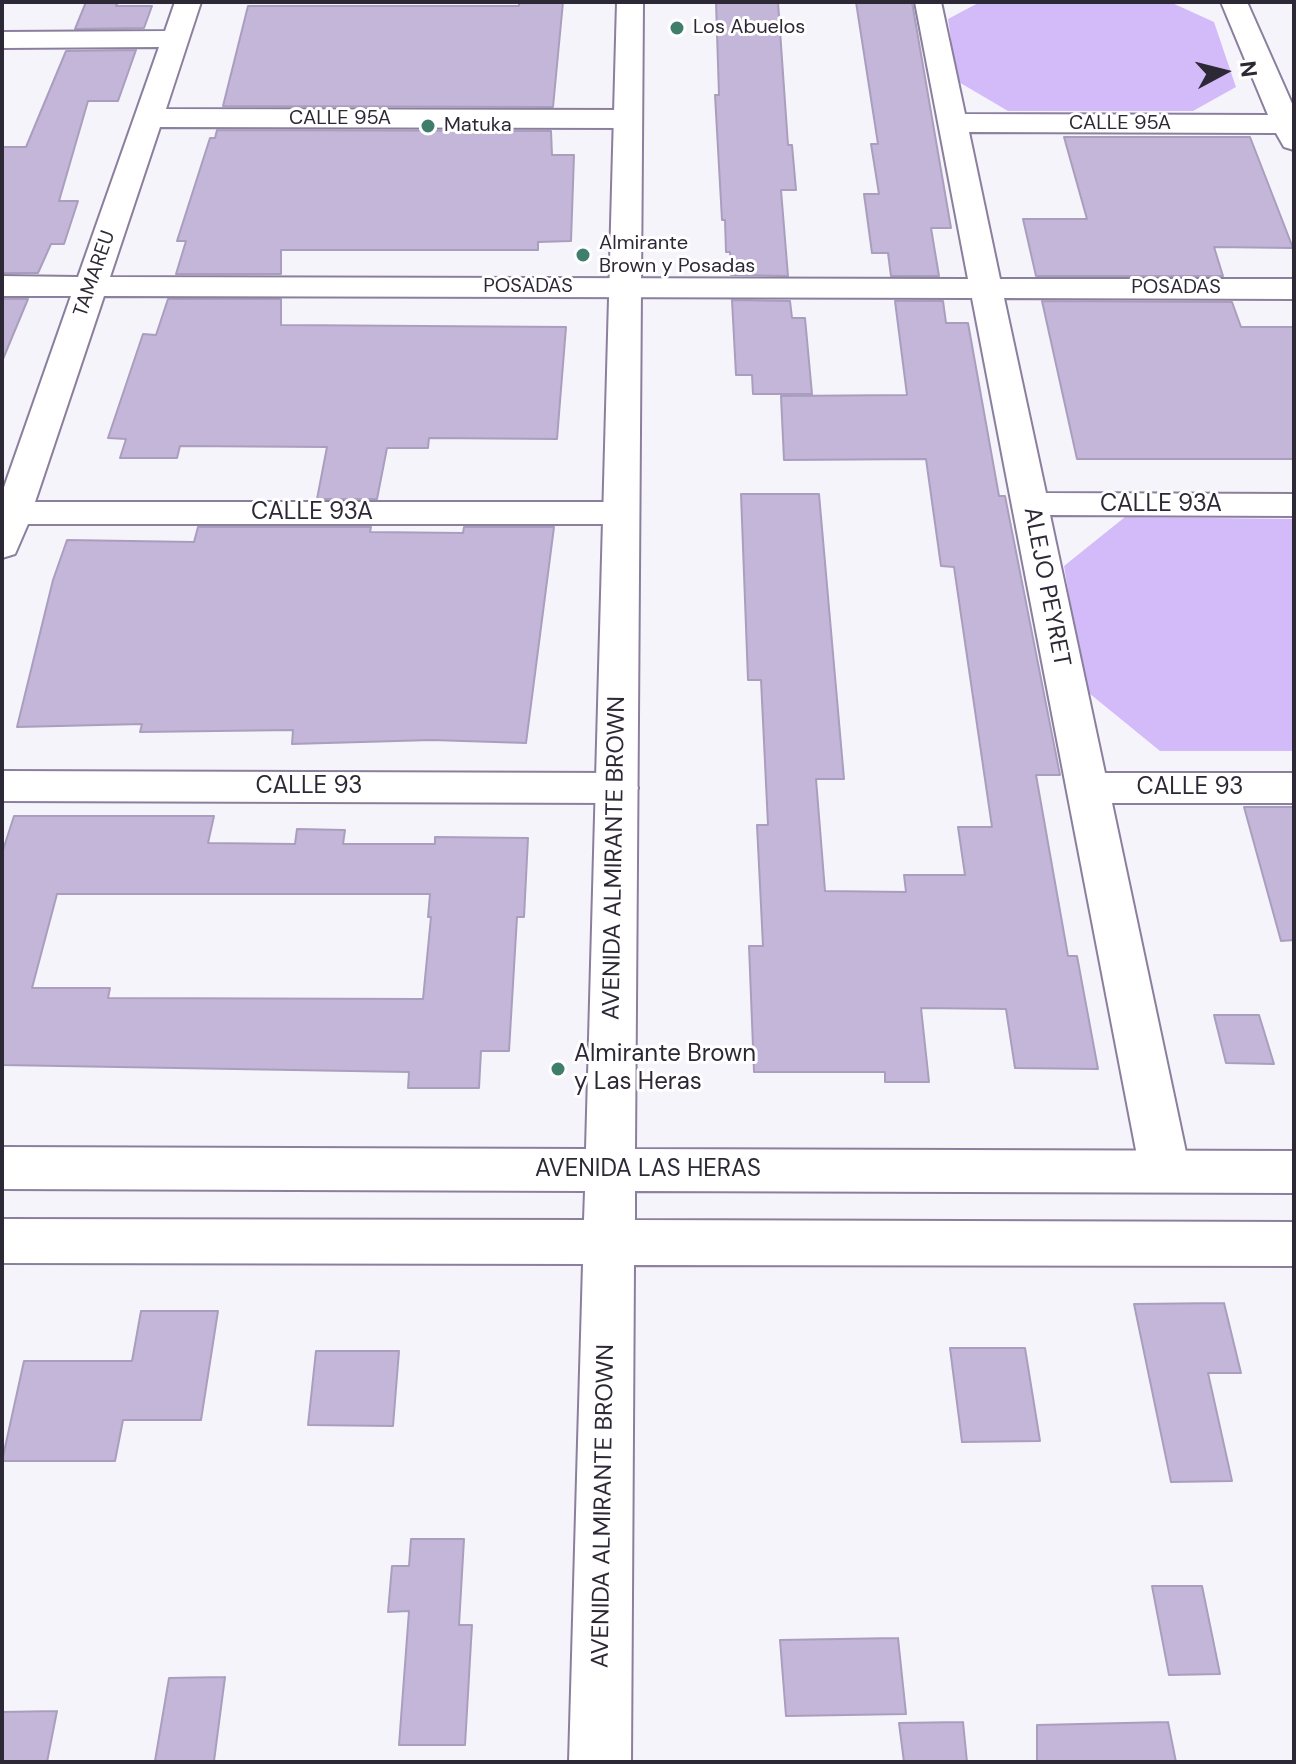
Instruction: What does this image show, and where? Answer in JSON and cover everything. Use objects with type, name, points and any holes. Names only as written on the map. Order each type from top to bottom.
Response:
[{"type":"street","name":"TAMAREU","points":[[6,524],[188,2]]},
{"type":"street","name":"AVENIDA ALMIRANTE BROWN","points":[[600,1762],[630,2]]},
{"type":"street","name":"ALEJO PEYRET","points":[[928,2],[1165,1171]]},
{"type":"street","points":[[1234,2],[1290,133]]},
{"type":"street","points":[[2,40],[175,39]]},
{"type":"street","name":"CALLE 95A","points":[[149,118],[628,119]]},
{"type":"street","name":"CALLE 95A","points":[[953,123],[1290,133]]},
{"type":"street","name":"POSADAS","points":[[2,286],[1294,289]]},
{"type":"street","name":"CALLE 93A","points":[[1029,504],[1294,505]]},
{"type":"street","name":"CALLE 93A","points":[[6,524],[621,513]]},
{"type":"street","name":"CALLE 93","points":[[2,786],[617,788]]},
{"type":"street","name":"CALLE 93","points":[[1086,788],[1294,788]]},
{"type":"street","name":"AVENIDA LAS HERAS","points":[[2,1168],[1294,1172]]},
{"type":"street","points":[[2,1241],[1294,1244]]},
{"type":"shaded area","points":[[980,2],[1170,2],[1214,22],[1236,87],[1193,111],[1008,111],[957,81],[948,19]]},
{"type":"shaded area","points":[[1125,517],[1294,519],[1294,751],[1160,751],[1084,689],[1064,566]]},
{"type":"building","points":[[86,2],[152,6],[144,28],[75,29]]},
{"type":"building","points":[[519,2],[563,2],[553,107],[223,106],[248,6],[519,6]]},
{"type":"building","points":[[716,2],[778,2],[788,145],[792,145],[796,190],[781,190],[788,276],[731,275],[730,252],[726,252],[725,220],[722,220],[715,95],[719,95]]},
{"type":"building","points":[[856,2],[912,2],[951,228],[931,228],[939,276],[891,276],[888,253],[872,253],[864,194],[879,194],[871,144],[878,144]]},
{"type":"building","points":[[136,50],[118,101],[88,101],[59,201],[78,201],[64,244],[51,244],[38,273],[2,273],[2,147],[26,147],[66,51]]},
{"type":"building","points":[[217,130],[551,131],[552,155],[574,155],[571,241],[538,242],[538,250],[281,250],[281,274],[176,274],[186,241],[177,241],[210,138],[215,138]]},
{"type":"building","points":[[1064,137],[1250,137],[1293,248],[1214,247],[1223,276],[1036,276],[1023,219],[1087,219]]},
{"type":"building","points":[[2,299],[28,299],[3,359],[2,359]]},
{"type":"building","points":[[168,299],[281,299],[281,325],[566,327],[557,439],[429,438],[428,448],[387,448],[377,499],[317,499],[327,447],[180,446],[177,458],[120,458],[126,439],[108,438],[143,334],[156,335]]},
{"type":"building","points":[[732,300],[790,301],[792,318],[805,318],[812,394],[753,394],[752,375],[736,375]]},
{"type":"building","points":[[895,301],[943,301],[946,323],[968,323],[999,496],[1005,496],[1060,775],[1036,775],[1068,956],[1077,956],[1098,1069],[1015,1068],[1006,1009],[921,1008],[929,1082],[885,1082],[885,1072],[754,1072],[749,946],[763,946],[757,825],[768,825],[761,680],[748,680],[741,494],[819,494],[844,779],[816,779],[825,891],[906,892],[904,875],[965,875],[958,827],[992,827],[954,567],[941,566],[926,459],[784,460],[781,396],[907,395]]},
{"type":"building","points":[[1042,301],[1232,302],[1241,327],[1294,327],[1294,459],[1077,459]]},
{"type":"building","points":[[198,527],[371,527],[370,532],[463,533],[464,527],[554,527],[526,743],[432,740],[292,744],[293,730],[140,732],[142,724],[17,727],[53,580],[67,540],[194,542]]},
{"type":"building","points":[[1244,807],[1294,807],[1294,940],[1281,941]]},
{"type":"building","points":[[14,816],[214,816],[208,843],[295,844],[297,829],[345,830],[343,844],[435,844],[435,837],[528,838],[524,917],[517,917],[509,1051],[481,1051],[479,1088],[408,1088],[409,1072],[2,1065],[2,853]],"holes":[[[57,894],[430,894],[428,917],[431,917],[423,999],[108,998],[110,988],[32,988]]]},
{"type":"building","points":[[1214,1015],[1259,1015],[1274,1064],[1226,1063]]},
{"type":"building","points":[[1224,1303],[1241,1373],[1208,1373],[1232,1481],[1171,1482],[1134,1304]]},
{"type":"building","points":[[141,1311],[218,1311],[201,1420],[123,1420],[115,1461],[2,1461],[24,1361],[132,1361]]},
{"type":"building","points":[[950,1348],[1025,1348],[1040,1441],[962,1442]]},
{"type":"building","points":[[316,1351],[399,1351],[393,1426],[308,1425]]},
{"type":"building","points":[[411,1539],[464,1539],[459,1625],[472,1625],[465,1745],[399,1745],[409,1611],[388,1612],[392,1566],[409,1566]]},
{"type":"building","points":[[1152,1586],[1202,1586],[1220,1674],[1169,1675]]},
{"type":"building","points":[[898,1638],[906,1714],[786,1716],[780,1640]]},
{"type":"building","points":[[225,1677],[214,1761],[155,1761],[169,1678]]},
{"type":"building","points":[[57,1711],[47,1762],[2,1762],[2,1712]]},
{"type":"building","points":[[963,1722],[967,1762],[904,1762],[899,1723]]},
{"type":"building","points":[[1168,1722],[1176,1762],[1037,1762],[1037,1725]]},
{"type":"place","name":"Los Abuelos","points":[[677,28]]},
{"type":"place","name":"Matuka","points":[[428,126]]},
{"type":"place","name":"Almirante Brown y Posadas","points":[[583,255]]},
{"type":"place","name":"Almirante Brown y Las Heras","points":[[558,1069]]}]
